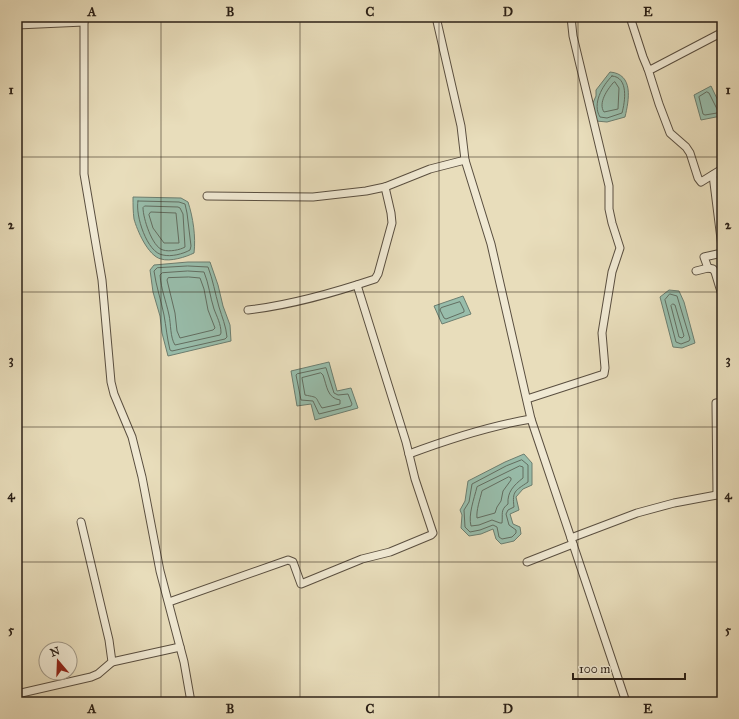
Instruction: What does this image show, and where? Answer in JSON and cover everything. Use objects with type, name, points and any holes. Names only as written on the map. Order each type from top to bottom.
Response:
[{"type":"street","points":[[436,17],[461,126],[465,160],[491,244],[531,419],[626,702]]},
{"type":"street","points":[[527,399],[604,374],[605,368],[602,333],[612,272],[620,248],[609,209],[609,186],[575,43],[571,17]]},
{"type":"street","points":[[630,17],[642,56],[670,133],[686,147],[701,182],[722,170]]},
{"type":"street","points":[[17,25],[84,20],[84,174],[102,280],[111,382],[114,394],[132,437],[142,477],[160,571],[180,647],[191,702]]},
{"type":"street","points":[[648,69],[652,69],[722,33]]},
{"type":"street","points":[[207,196],[340,195],[385,187],[430,169],[465,160]]},
{"type":"street","points":[[713,175],[722,248]]},
{"type":"street","points":[[248,310],[289,304],[375,279],[378,274],[392,223],[385,187]]},
{"type":"street","points":[[708,268],[704,258],[722,253]]},
{"type":"street","points":[[696,271],[708,268],[713,270],[715,272],[722,295]]},
{"type":"street","points":[[169,602],[288,560],[293,562],[301,584],[362,559],[390,552],[433,533],[356,285]]},
{"type":"street","points":[[527,562],[637,513],[674,503],[719,494],[716,403],[722,402]]},
{"type":"street","points":[[409,454],[463,435],[531,419]]},
{"type":"street","points":[[81,522],[109,640],[112,662]]},
{"type":"street","points":[[17,694],[91,677],[98,674],[112,662],[180,647]]},
{"type":"water","points":[[610,72],[623,77],[628,89],[628,103],[625,117],[607,122],[596,121],[592,105],[596,96],[596,90]]},
{"type":"water","points":[[711,86],[722,109],[721,116],[701,120],[694,95]]},
{"type":"water","points":[[133,197],[181,198],[188,202],[194,227],[194,253],[169,260],[156,257],[140,236],[135,224]]},
{"type":"water","points":[[210,262],[230,325],[231,341],[168,356],[162,333],[160,316],[153,292],[150,270],[154,265]]},
{"type":"water","points":[[669,290],[679,291],[684,302],[695,343],[682,348],[673,347],[660,297]]},
{"type":"water","points":[[463,296],[471,314],[442,324],[434,306]]},
{"type":"water","points":[[329,362],[337,391],[351,388],[358,408],[315,420],[311,404],[297,406],[291,371]]},
{"type":"water","points":[[524,454],[532,463],[532,485],[523,489],[516,497],[519,510],[510,514],[513,524],[520,527],[521,534],[514,541],[501,544],[496,539],[493,529],[481,534],[469,536],[461,528],[462,515],[460,510],[465,501],[468,481]]}]
